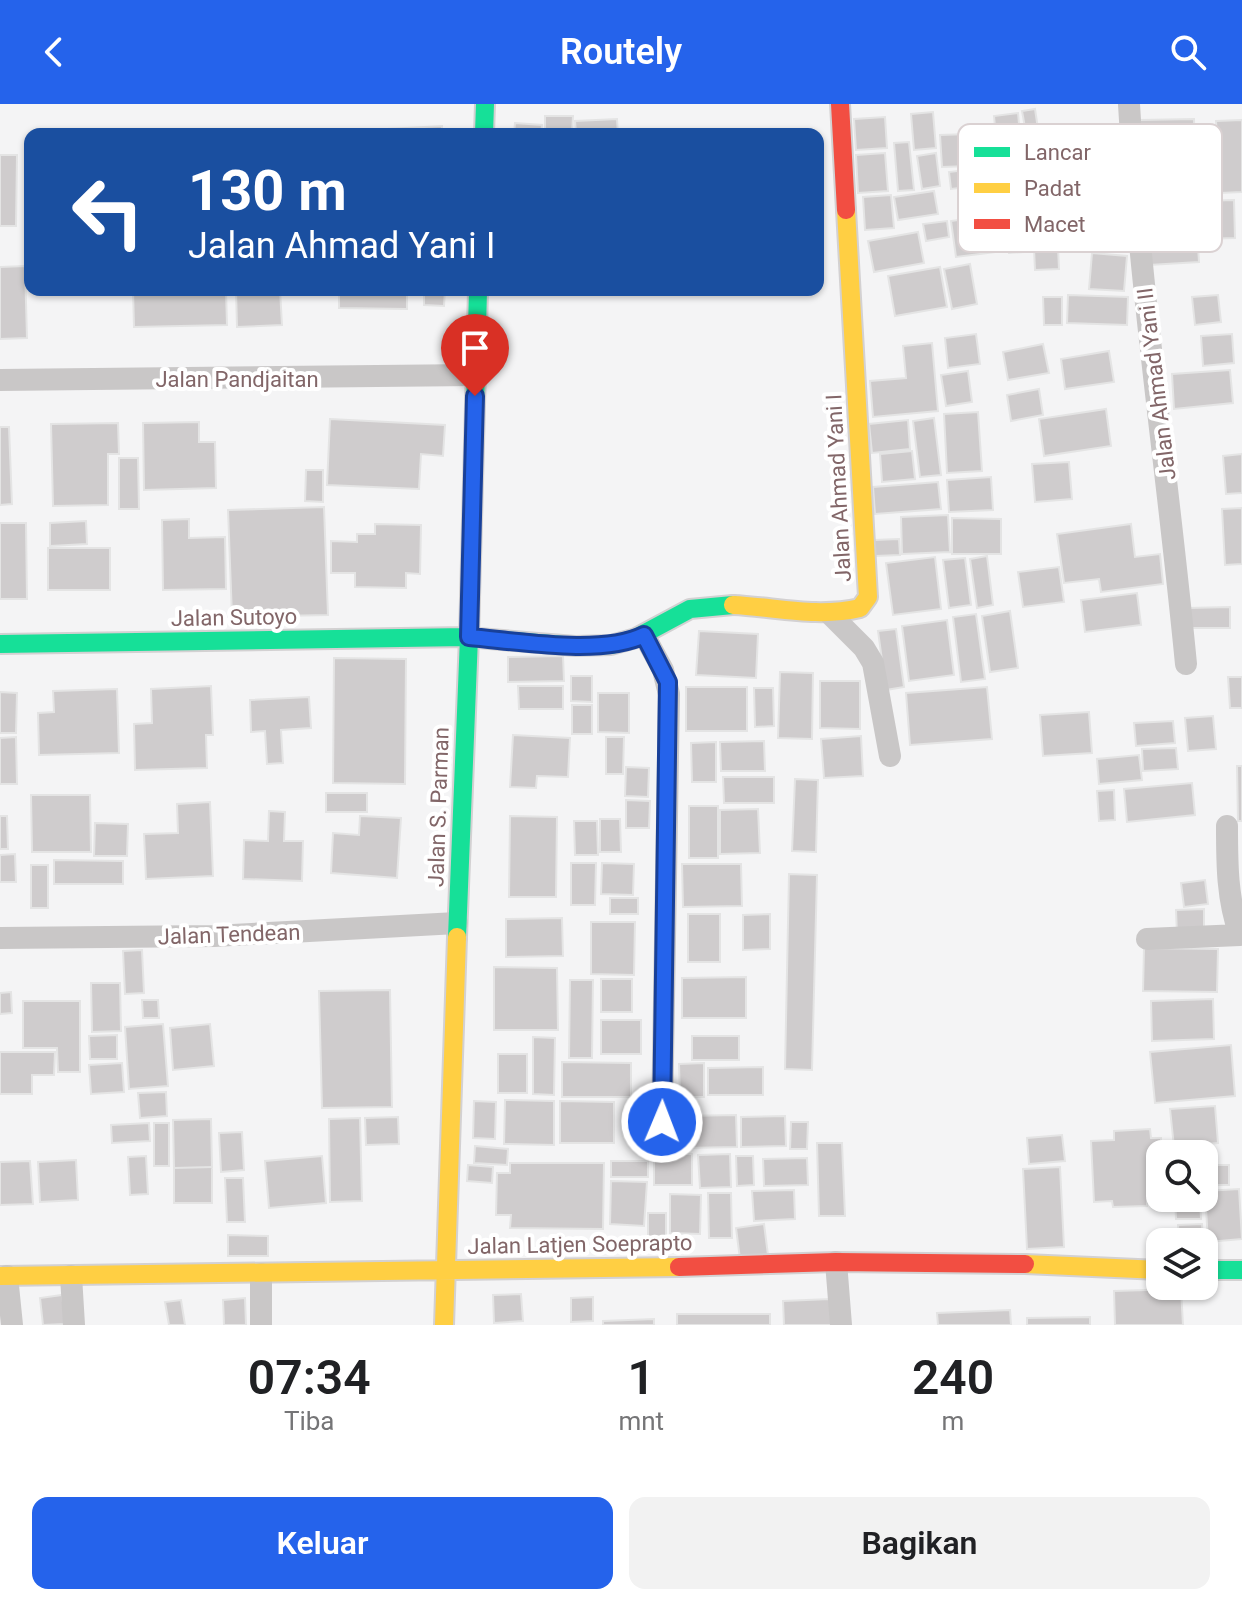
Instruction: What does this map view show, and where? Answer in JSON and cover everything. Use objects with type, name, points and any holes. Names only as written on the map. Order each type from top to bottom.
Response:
[{"type":"street","points":[[484,128],[485,104]]},
{"type":"street","name":"Jalan Ahmad Yani I","points":[[469,637],[595,646],[622,643],[644,635],[671,615],[704,606],[764,606],[830,614],[862,607],[868,597],[840,104]]},
{"type":"street","name":"Jalan Ahmad Yani II","points":[[1129,104],[1130,124]]},
{"type":"street","name":"Jalan Ahmad Yani II","points":[[1140,252],[1186,664]]},
{"type":"street","name":"Jalan S. Parman","points":[[444,1325],[469,637],[478,296]]},
{"type":"street","name":"Jalan Pandjaitan","points":[[0,380],[475,375]]},
{"type":"street","points":[[830,614],[864,648],[873,663],[890,756]]},
{"type":"street","points":[[644,635],[663,670],[669,694],[662,1122]]},
{"type":"street","name":"Jalan Sutoyo","points":[[0,644],[469,637]]},
{"type":"street","points":[[1147,939],[1241,941],[1232,912],[1227,871],[1227,826]]},
{"type":"street","name":"Jalan Tendean","points":[[0,938],[214,936],[457,923]]},
{"type":"street","points":[[836,1262],[841,1325]]},
{"type":"street","name":"Jalan Latjen Soeprapto","points":[[4,1276],[444,1269],[605,1270],[836,1262],[1146,1269]]},
{"type":"street","points":[[1218,1270],[1242,1270]]},
{"type":"street","points":[[261,1274],[261,1325]]},
{"type":"street","points":[[4,1276],[12,1325]]},
{"type":"street","points":[[71,1276],[74,1325]]},
{"type":"building","points":[[1035,109],[1037,124],[1024,124],[1022,111]]},
{"type":"building","points":[[933,112],[936,148],[914,150],[911,114]]},
{"type":"building","points":[[1018,113],[1019,124],[995,124],[994,116]]},
{"type":"building","points":[[545,116],[573,116],[572,128],[545,128]]},
{"type":"building","points":[[885,117],[887,148],[856,150],[854,119]]},
{"type":"building","points":[[617,119],[618,128],[576,128],[575,121]]},
{"type":"building","points":[[1194,119],[1194,124],[1140,124],[1140,120]]},
{"type":"building","points":[[1242,120],[1242,192],[1222,193],[1222,124],[1216,124],[1216,121]]},
{"type":"building","points":[[515,123],[542,125],[542,128],[515,128]]},
{"type":"building","points":[[958,134],[958,166],[942,167],[940,135]]},
{"type":"building","points":[[909,142],[914,190],[898,191],[894,143]]},
{"type":"building","points":[[885,153],[888,191],[858,193],[856,155]]},
{"type":"building","points":[[936,153],[940,186],[922,189],[917,156]]},
{"type":"building","points":[[0,155],[17,155],[16,226],[0,226]]},
{"type":"building","points":[[958,171],[958,188],[951,189],[949,172]]},
{"type":"building","points":[[934,191],[938,214],[898,220],[894,197]]},
{"type":"building","points":[[891,195],[894,228],[865,230],[863,197]]},
{"type":"building","points":[[1222,200],[1234,200],[1235,238],[1222,238]]},
{"type":"building","points":[[958,220],[958,252],[996,252],[956,257],[951,221]]},
{"type":"building","points":[[947,221],[949,237],[926,241],[923,224]]},
{"type":"building","points":[[918,232],[924,263],[874,272],[868,241]]},
{"type":"building","points":[[1034,252],[1058,252],[1059,269],[1035,270]]},
{"type":"building","points":[[1148,252],[1198,252],[1199,262],[1149,265]]},
{"type":"building","points":[[1092,253],[1127,256],[1124,291],[1089,289]]},
{"type":"building","points":[[970,264],[977,304],[952,309],[944,269]]},
{"type":"building","points":[[24,266],[27,338],[0,339],[0,267]]},
{"type":"building","points":[[940,267],[947,307],[895,316],[888,276]]},
{"type":"building","points":[[1068,295],[1128,297],[1127,325],[1067,323]]},
{"type":"building","points":[[1218,295],[1221,322],[1195,325],[1192,297]]},
{"type":"building","points":[[133,296],[226,296],[227,325],[134,327]]},
{"type":"building","points":[[236,296],[280,296],[282,325],[237,327]]},
{"type":"building","points":[[339,296],[407,296],[407,309],[339,308]]},
{"type":"building","points":[[424,296],[445,296],[444,306],[424,305]]},
{"type":"building","points":[[1043,297],[1062,297],[1062,325],[1044,325]]},
{"type":"building","points":[[976,334],[980,364],[948,368],[945,338]]},
{"type":"building","points":[[1232,334],[1234,363],[1203,366],[1201,336]]},
{"type":"building","points":[[932,343],[938,411],[873,417],[870,381],[906,378],[903,346]]},
{"type":"building","points":[[1043,344],[1049,373],[1008,380],[1003,352]]},
{"type":"building","points":[[1109,351],[1114,382],[1065,389],[1061,359]]},
{"type":"building","points":[[1230,370],[1233,403],[1174,409],[1172,374]]},
{"type":"building","points":[[968,371],[972,402],[946,406],[941,375]]},
{"type":"building","points":[[1039,389],[1043,415],[1011,421],[1007,395]]},
{"type":"building","points":[[1106,409],[1111,446],[1044,456],[1039,419]]},
{"type":"building","points":[[978,412],[982,471],[947,473],[944,414]]},
{"type":"building","points":[[934,418],[941,475],[920,477],[913,421]]},
{"type":"building","points":[[330,419],[445,425],[443,456],[421,454],[419,489],[327,485]]},
{"type":"building","points":[[908,420],[910,449],[872,453],[869,424]]},
{"type":"building","points":[[199,422],[199,442],[215,442],[216,488],[144,490],[143,423]]},
{"type":"building","points":[[118,423],[119,454],[108,454],[108,505],[53,506],[51,424]]},
{"type":"building","points":[[0,427],[9,427],[12,504],[0,505]]},
{"type":"building","points":[[912,451],[915,479],[882,482],[880,454]]},
{"type":"building","points":[[1242,454],[1242,493],[1226,494],[1223,456]]},
{"type":"building","points":[[119,458],[138,458],[139,509],[119,509]]},
{"type":"building","points":[[1069,462],[1072,499],[1035,502],[1032,464]]},
{"type":"building","points":[[306,470],[323,470],[323,502],[305,501]]},
{"type":"building","points":[[991,477],[993,510],[949,512],[947,480]]},
{"type":"building","points":[[938,482],[941,509],[875,514],[873,487]]},
{"type":"building","points":[[324,507],[328,615],[232,617],[228,510]]},
{"type":"building","points":[[1242,508],[1242,564],[1225,565],[1222,509]]},
{"type":"building","points":[[948,515],[950,552],[902,554],[901,517]]},
{"type":"building","points":[[952,518],[1001,519],[1001,554],[952,554]]},
{"type":"building","points":[[189,519],[189,538],[225,537],[226,589],[163,590],[162,520]]},
{"type":"building","points":[[86,521],[87,544],[50,546],[50,523]]},
{"type":"building","points":[[0,523],[26,523],[27,599],[0,599]]},
{"type":"building","points":[[375,524],[421,525],[420,574],[406,573],[406,588],[355,587],[355,573],[331,573],[331,541],[357,542],[357,534],[375,534]]},
{"type":"building","points":[[1131,524],[1135,557],[1160,554],[1163,584],[1101,592],[1099,579],[1064,583],[1057,534]]},
{"type":"building","points":[[899,539],[900,555],[875,556],[874,540]]},
{"type":"building","points":[[48,548],[110,548],[110,590],[48,590]]},
{"type":"building","points":[[987,556],[993,605],[977,608],[970,559]]},
{"type":"building","points":[[935,557],[941,609],[893,615],[886,563]]},
{"type":"building","points":[[965,558],[971,605],[949,608],[943,560]]},
{"type":"building","points":[[1059,567],[1064,602],[1023,607],[1018,572]]},
{"type":"building","points":[[1137,593],[1141,625],[1085,632],[1081,600]]},
{"type":"building","points":[[1230,607],[1230,628],[1188,628],[1188,608]]},
{"type":"building","points":[[1010,611],[1018,668],[990,672],[982,616]]},
{"type":"building","points":[[976,614],[985,679],[961,682],[953,617]]},
{"type":"building","points":[[947,620],[954,675],[909,681],[902,626]]},
{"type":"building","points":[[896,629],[904,687],[886,690],[878,631]]},
{"type":"building","points":[[699,631],[758,634],[756,678],[696,675]]},
{"type":"building","points":[[563,656],[564,681],[508,682],[508,657]]},
{"type":"building","points":[[334,658],[406,659],[405,784],[333,783]]},
{"type":"building","points":[[780,672],[813,673],[812,739],[778,738]]},
{"type":"building","points":[[571,676],[592,676],[592,702],[571,701]]},
{"type":"building","points":[[1228,677],[1242,677],[1242,708],[1230,708]]},
{"type":"building","points":[[820,681],[860,681],[860,729],[820,728]]},
{"type":"building","points":[[211,686],[213,735],[206,735],[207,768],[135,770],[134,724],[152,723],[151,689]]},
{"type":"building","points":[[518,686],[563,686],[563,709],[519,709]]},
{"type":"building","points":[[686,687],[747,687],[747,731],[686,731]]},
{"type":"building","points":[[987,687],[992,739],[910,745],[906,693]]},
{"type":"building","points":[[754,688],[773,688],[774,726],[755,727]]},
{"type":"building","points":[[117,689],[119,753],[39,755],[38,713],[54,712],[53,691]]},
{"type":"building","points":[[0,692],[17,693],[16,733],[0,733]]},
{"type":"building","points":[[598,693],[629,693],[629,733],[598,732]]},
{"type":"building","points":[[309,697],[311,728],[281,730],[283,763],[267,764],[265,731],[251,732],[250,700]]},
{"type":"building","points":[[572,705],[592,705],[592,734],[572,734]]},
{"type":"building","points":[[1089,712],[1092,753],[1043,756],[1040,715]]},
{"type":"building","points":[[1213,716],[1216,749],[1188,751],[1185,718]]},
{"type":"building","points":[[1173,721],[1175,743],[1136,746],[1134,723]]},
{"type":"building","points":[[513,735],[570,738],[568,777],[537,776],[536,788],[510,787]]},
{"type":"building","points":[[861,736],[863,776],[824,778],[821,739]]},
{"type":"building","points":[[16,737],[17,784],[0,784],[0,738]]},
{"type":"building","points":[[606,737],[624,737],[623,774],[606,774]]},
{"type":"building","points":[[764,741],[765,771],[721,771],[720,742]]},
{"type":"building","points":[[716,742],[716,782],[692,782],[691,743]]},
{"type":"building","points":[[1176,748],[1178,769],[1143,771],[1142,749]]},
{"type":"building","points":[[1139,755],[1142,780],[1099,784],[1097,759]]},
{"type":"building","points":[[1237,766],[1242,766],[1242,821],[1238,821]]},
{"type":"building","points":[[626,767],[649,768],[648,797],[625,796]]},
{"type":"building","points":[[723,777],[774,777],[774,803],[724,803]]},
{"type":"building","points":[[795,779],[818,780],[816,852],[792,851]]},
{"type":"building","points":[[1192,783],[1195,815],[1127,822],[1124,789]]},
{"type":"building","points":[[1114,790],[1115,820],[1099,821],[1097,791]]},
{"type":"building","points":[[326,793],[367,793],[367,812],[326,812]]},
{"type":"building","points":[[31,795],[90,795],[91,852],[32,852]]},
{"type":"building","points":[[626,800],[650,801],[649,828],[626,828]]},
{"type":"building","points":[[210,802],[213,876],[146,879],[144,834],[178,833],[177,804]]},
{"type":"building","points":[[689,806],[718,806],[718,858],[689,858]]},
{"type":"building","points":[[758,809],[760,853],[720,854],[720,810]]},
{"type":"building","points":[[269,811],[285,812],[284,841],[303,841],[302,881],[243,879],[244,840],[268,841]]},
{"type":"building","points":[[0,816],[7,816],[8,849],[0,849]]},
{"type":"building","points":[[360,816],[401,818],[397,878],[331,873],[333,833],[359,835]]},
{"type":"building","points":[[510,816],[557,817],[556,897],[509,897]]},
{"type":"building","points":[[600,819],[620,819],[621,852],[600,852]]},
{"type":"building","points":[[574,821],[597,821],[598,855],[575,855]]},
{"type":"building","points":[[95,823],[128,824],[127,856],[94,856]]},
{"type":"building","points":[[15,854],[16,882],[0,882],[0,855]]},
{"type":"building","points":[[54,860],[123,861],[123,884],[54,884]]},
{"type":"building","points":[[571,863],[596,863],[595,905],[571,905]]},
{"type":"building","points":[[602,863],[634,864],[633,895],[601,894]]},
{"type":"building","points":[[682,864],[741,864],[742,906],[683,907]]},
{"type":"building","points":[[31,865],[48,865],[48,908],[31,908]]},
{"type":"building","points":[[789,874],[817,875],[812,1070],[785,1069]]},
{"type":"building","points":[[1205,880],[1208,904],[1184,907],[1181,883]]},
{"type":"building","points":[[610,898],[638,898],[638,914],[610,914]]},
{"type":"building","points":[[1204,909],[1204,934],[1177,935],[1176,910]]},
{"type":"building","points":[[688,914],[720,914],[720,962],[688,962]]},
{"type":"building","points":[[770,914],[770,949],[743,950],[743,915]]},
{"type":"building","points":[[562,918],[563,956],[506,957],[506,919]]},
{"type":"building","points":[[591,922],[635,922],[634,975],[591,974]]},
{"type":"building","points":[[1144,948],[1218,949],[1217,992],[1143,991]]},
{"type":"building","points":[[142,950],[144,993],[125,994],[123,951]]},
{"type":"building","points":[[494,967],[557,968],[558,1030],[494,1030]]},
{"type":"building","points":[[746,977],[746,1018],[682,1018],[682,978]]},
{"type":"building","points":[[601,979],[632,979],[632,1012],[601,1012]]},
{"type":"building","points":[[570,980],[593,980],[592,1058],[569,1058]]},
{"type":"building","points":[[91,983],[120,983],[121,1031],[92,1032]]},
{"type":"building","points":[[390,990],[392,1107],[322,1108],[319,991]]},
{"type":"building","points":[[11,992],[12,1013],[0,1014],[0,993]]},
{"type":"building","points":[[1213,999],[1214,1039],[1152,1041],[1151,1001]]},
{"type":"building","points":[[142,1000],[158,1000],[159,1018],[143,1018]]},
{"type":"building","points":[[23,1001],[80,1001],[80,1072],[58,1072],[57,1048],[23,1048]]},
{"type":"building","points":[[601,1020],[641,1020],[641,1054],[601,1054]]},
{"type":"building","points":[[163,1024],[168,1086],[129,1089],[125,1027]]},
{"type":"building","points":[[210,1024],[214,1066],[173,1070],[170,1028]]},
{"type":"building","points":[[117,1035],[117,1059],[90,1059],[89,1036]]},
{"type":"building","points":[[692,1036],[739,1036],[739,1060],[692,1060]]},
{"type":"building","points":[[533,1037],[555,1038],[554,1095],[533,1094]]},
{"type":"building","points":[[1231,1045],[1235,1096],[1155,1103],[1150,1052]]},
{"type":"building","points":[[0,1052],[55,1052],[54,1075],[32,1075],[32,1094],[0,1094]]},
{"type":"building","points":[[498,1054],[527,1054],[527,1093],[498,1093]]},
{"type":"building","points":[[562,1062],[631,1063],[631,1097],[562,1097]]},
{"type":"building","points":[[122,1063],[124,1092],[91,1094],[89,1065]]},
{"type":"building","points":[[704,1063],[704,1097],[680,1097],[679,1064]]},
{"type":"building","points":[[763,1067],[763,1095],[708,1095],[708,1068]]},
{"type":"building","points":[[166,1092],[167,1116],[140,1118],[138,1093]]},
{"type":"building","points":[[505,1100],[554,1101],[554,1145],[504,1144]]},
{"type":"building","points":[[474,1101],[496,1102],[495,1139],[473,1138]]},
{"type":"building","points":[[560,1101],[614,1102],[614,1143],[560,1143]]},
{"type":"building","points":[[1215,1106],[1218,1140],[1173,1140],[1170,1109]]},
{"type":"building","points":[[736,1115],[737,1147],[684,1148],[683,1116]]},
{"type":"building","points":[[785,1116],[786,1146],[741,1147],[741,1117]]},
{"type":"building","points":[[398,1117],[399,1144],[366,1145],[365,1118]]},
{"type":"building","points":[[360,1118],[362,1201],[330,1202],[329,1119]]},
{"type":"building","points":[[211,1119],[212,1167],[174,1168],[173,1120]]},
{"type":"building","points":[[791,1122],[808,1122],[807,1149],[790,1149]]},
{"type":"building","points":[[149,1123],[150,1141],[112,1143],[111,1125]]},
{"type":"building","points":[[154,1123],[169,1123],[169,1166],[154,1166]]},
{"type":"building","points":[[1150,1129],[1151,1138],[1161,1138],[1146,1140],[1146,1206],[1113,1207],[1112,1201],[1094,1202],[1091,1141],[1114,1140],[1114,1131]]},
{"type":"building","points":[[242,1132],[244,1170],[221,1172],[219,1133]]},
{"type":"building","points":[[1062,1135],[1065,1161],[1029,1164],[1027,1138]]},
{"type":"building","points":[[817,1143],[842,1143],[845,1216],[819,1216]]},
{"type":"building","points":[[475,1146],[508,1149],[507,1165],[474,1163]]},
{"type":"building","points":[[654,1153],[692,1154],[692,1185],[654,1185]]},
{"type":"building","points":[[730,1154],[731,1187],[700,1188],[698,1155]]},
{"type":"building","points":[[146,1156],[148,1194],[130,1195],[128,1157]]},
{"type":"building","points":[[322,1156],[326,1203],[269,1208],[265,1161]]},
{"type":"building","points":[[736,1156],[753,1156],[754,1185],[737,1186]]},
{"type":"building","points":[[807,1158],[808,1185],[764,1186],[763,1159]]},
{"type":"building","points":[[76,1160],[78,1200],[40,1202],[38,1162]]},
{"type":"building","points":[[30,1161],[33,1204],[0,1205],[0,1162]]},
{"type":"building","points":[[611,1161],[648,1161],[648,1177],[611,1177]]},
{"type":"building","points":[[510,1163],[604,1163],[603,1229],[510,1228],[511,1215],[496,1215],[497,1173],[510,1173]]},
{"type":"building","points":[[468,1165],[493,1167],[492,1183],[467,1181]]},
{"type":"building","points":[[1218,1165],[1229,1165],[1229,1185],[1218,1185]]},
{"type":"building","points":[[212,1167],[212,1203],[174,1203],[174,1168]]},
{"type":"building","points":[[1060,1167],[1064,1247],[1027,1249],[1023,1169]]},
{"type":"building","points":[[225,1178],[243,1178],[245,1222],[227,1222]]},
{"type":"building","points":[[611,1181],[647,1182],[644,1226],[610,1224]]},
{"type":"building","points":[[1239,1189],[1242,1239],[1218,1241],[1218,1228],[1207,1228],[1206,1212],[1218,1212],[1218,1190]]},
{"type":"building","points":[[794,1190],[795,1219],[754,1221],[752,1191]]},
{"type":"building","points":[[708,1193],[731,1193],[732,1238],[709,1238]]},
{"type":"building","points":[[670,1194],[701,1195],[700,1234],[670,1233]]},
{"type":"building","points":[[1176,1212],[1201,1212],[1201,1219],[1176,1219]]},
{"type":"building","points":[[648,1213],[666,1213],[666,1251],[648,1251]]},
{"type":"building","points":[[764,1224],[768,1255],[740,1259],[736,1228]]},
{"type":"building","points":[[1202,1224],[1202,1228],[1178,1228],[1178,1225]]},
{"type":"building","points":[[228,1235],[268,1236],[268,1256],[228,1256]]},
{"type":"building","points":[[1146,1290],[1146,1300],[1182,1300],[1183,1325],[1115,1325],[1114,1291]]},
{"type":"building","points":[[521,1294],[523,1321],[494,1323],[493,1295]]},
{"type":"building","points":[[62,1295],[66,1324],[43,1325],[40,1298]]},
{"type":"building","points":[[593,1297],[593,1321],[571,1322],[571,1298]]},
{"type":"building","points":[[245,1298],[246,1325],[224,1325],[223,1300]]},
{"type":"building","points":[[830,1299],[832,1325],[784,1325],[783,1301]]},
{"type":"building","points":[[181,1300],[185,1325],[169,1325],[165,1302]]},
{"type":"building","points":[[1010,1310],[1011,1325],[938,1325],[937,1313]]},
{"type":"building","points":[[677,1314],[770,1314],[770,1325],[677,1325]]},
{"type":"building","points":[[1090,1317],[1090,1325],[1027,1325],[1027,1318]]},
{"type":"building","points":[[654,1319],[654,1325],[603,1325],[603,1321]]},
{"type":"traffic: fast","points":[[484,128],[485,104]]},
{"type":"traffic: fast","points":[[457,937],[478,296]]},
{"type":"traffic: fast","points":[[0,644],[466,637],[575,646],[611,645],[636,638],[690,609],[733,605]]},
{"type":"traffic: fast","points":[[1218,1270],[1242,1270]]},
{"type":"traffic: slow","points":[[733,605],[828,612],[860,608],[868,597],[846,210]]},
{"type":"traffic: slow","points":[[444,1325],[457,937]]},
{"type":"traffic: slow","points":[[1025,1264],[1146,1269]]},
{"type":"traffic: slow","points":[[0,1276],[679,1267]]},
{"type":"traffic: jam","points":[[840,104],[846,210]]},
{"type":"traffic: jam","points":[[679,1267],[836,1262],[1025,1264]]},
{"type":"route","points":[[475,396],[469,637],[595,646],[614,645],[644,635],[668,682],[662,1122]]}]
